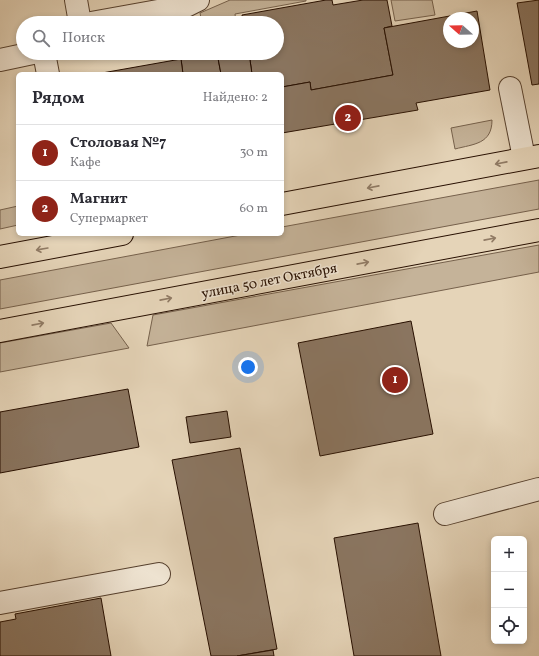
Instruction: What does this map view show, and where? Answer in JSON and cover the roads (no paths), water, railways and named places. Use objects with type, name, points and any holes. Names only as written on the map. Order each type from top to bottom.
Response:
[{"type":"main road","points":[[284,204],[531,157]]},
{"type":"main road","name":"улица 50 лет Октября","points":[[0,332],[539,230]]},
{"type":"main road","points":[[0,257],[76,238],[99,236]]},
{"type":"lane","points":[[76,0],[79,16]]},
{"type":"lane","points":[[130,16],[186,6],[198,0]]},
{"type":"lane","points":[[0,60],[16,57]]},
{"type":"lane","points":[[45,60],[48,72]]},
{"type":"lane","points":[[510,88],[531,157]]},
{"type":"lane","points":[[445,514],[539,489]]},
{"type":"lane","points":[[0,603],[159,574]]},
{"type":"place","name":"Магнит","points":[[348,118]]},
{"type":"place","name":"Столовая №7","points":[[395,380]]}]
